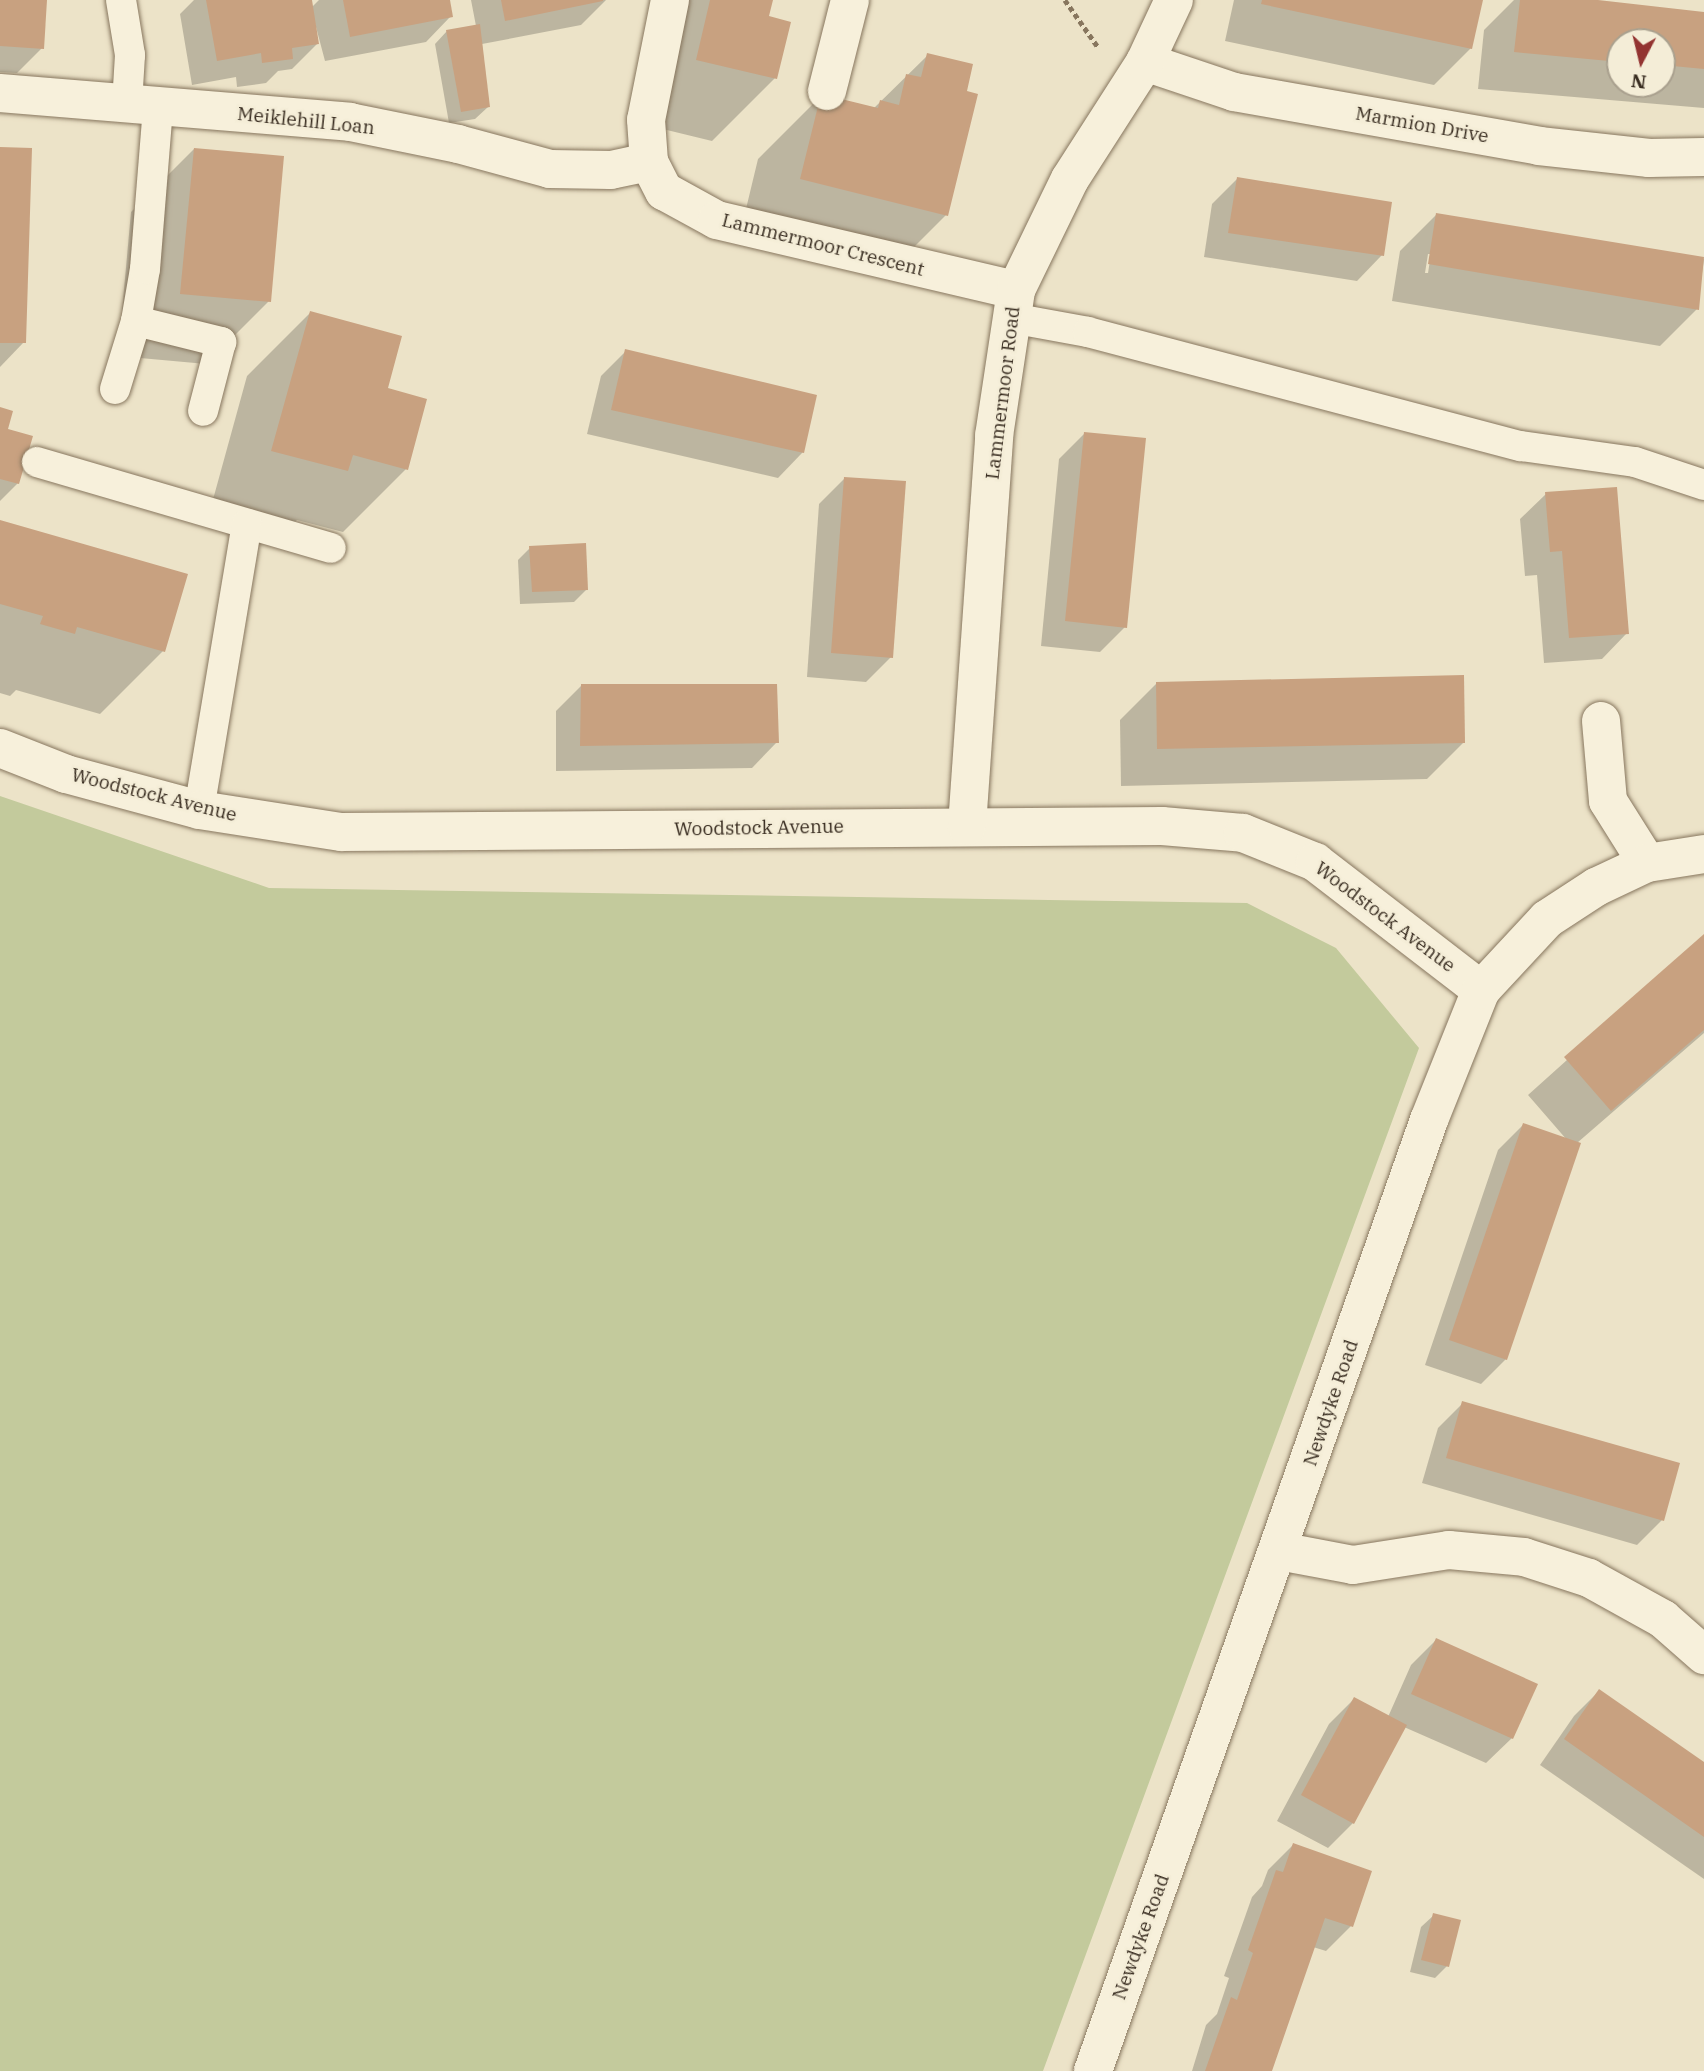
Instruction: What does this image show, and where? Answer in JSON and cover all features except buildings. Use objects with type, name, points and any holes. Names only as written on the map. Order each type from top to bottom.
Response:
[{"type":"street","name":"Lammermoor Crescent","points":[[670,0],[646,120],[649,162],[664,191],[717,220],[1014,304]]},
{"type":"street","points":[[827,91],[850,0]]},
{"type":"street","name":"Lammermoor Road","points":[[967,826],[994,436],[1014,304],[1070,178],[1145,62],[1174,0]]},
{"type":"street","name":"Marmion Drive","points":[[1145,62],[1234,92],[1539,146],[1649,158],[1704,157]]},
{"type":"street","name":"Meiklehill Loan","points":[[0,93],[350,122],[458,144],[550,169],[611,170],[649,162]]},
{"type":"street","points":[[1601,721],[1608,801],[1647,863]]},
{"type":"street","name":"Woodstock Avenue","points":[[0,748],[66,774],[199,810],[341,832],[1162,826],[1243,833],[1315,862],[1480,990]]},
{"type":"street","name":"Newdyke Road","points":[[1093,2071],[1279,1551],[1429,1120],[1480,990],[1547,919],[1596,887],[1647,863],[1704,854]]},
{"type":"street","points":[[1279,1551],[1353,1565],[1449,1550],[1524,1557],[1589,1578],[1663,1619],[1704,1655]]},
{"type":"lane","points":[[116,389],[136,321],[145,269],[143,105],[130,55],[121,0]]},
{"type":"lane","points":[[1014,304],[1088,332],[1521,446],[1635,462],[1704,485]]},
{"type":"lane","points":[[136,321],[221,342],[203,411]]},
{"type":"lane","points":[[37,462],[331,548]]},
{"type":"lane","points":[[199,810],[247,524]]},
{"type":"green space","points":[[0,796],[269,888],[1247,903],[1336,948],[1419,1048],[1043,2071],[0,2071]]}]
